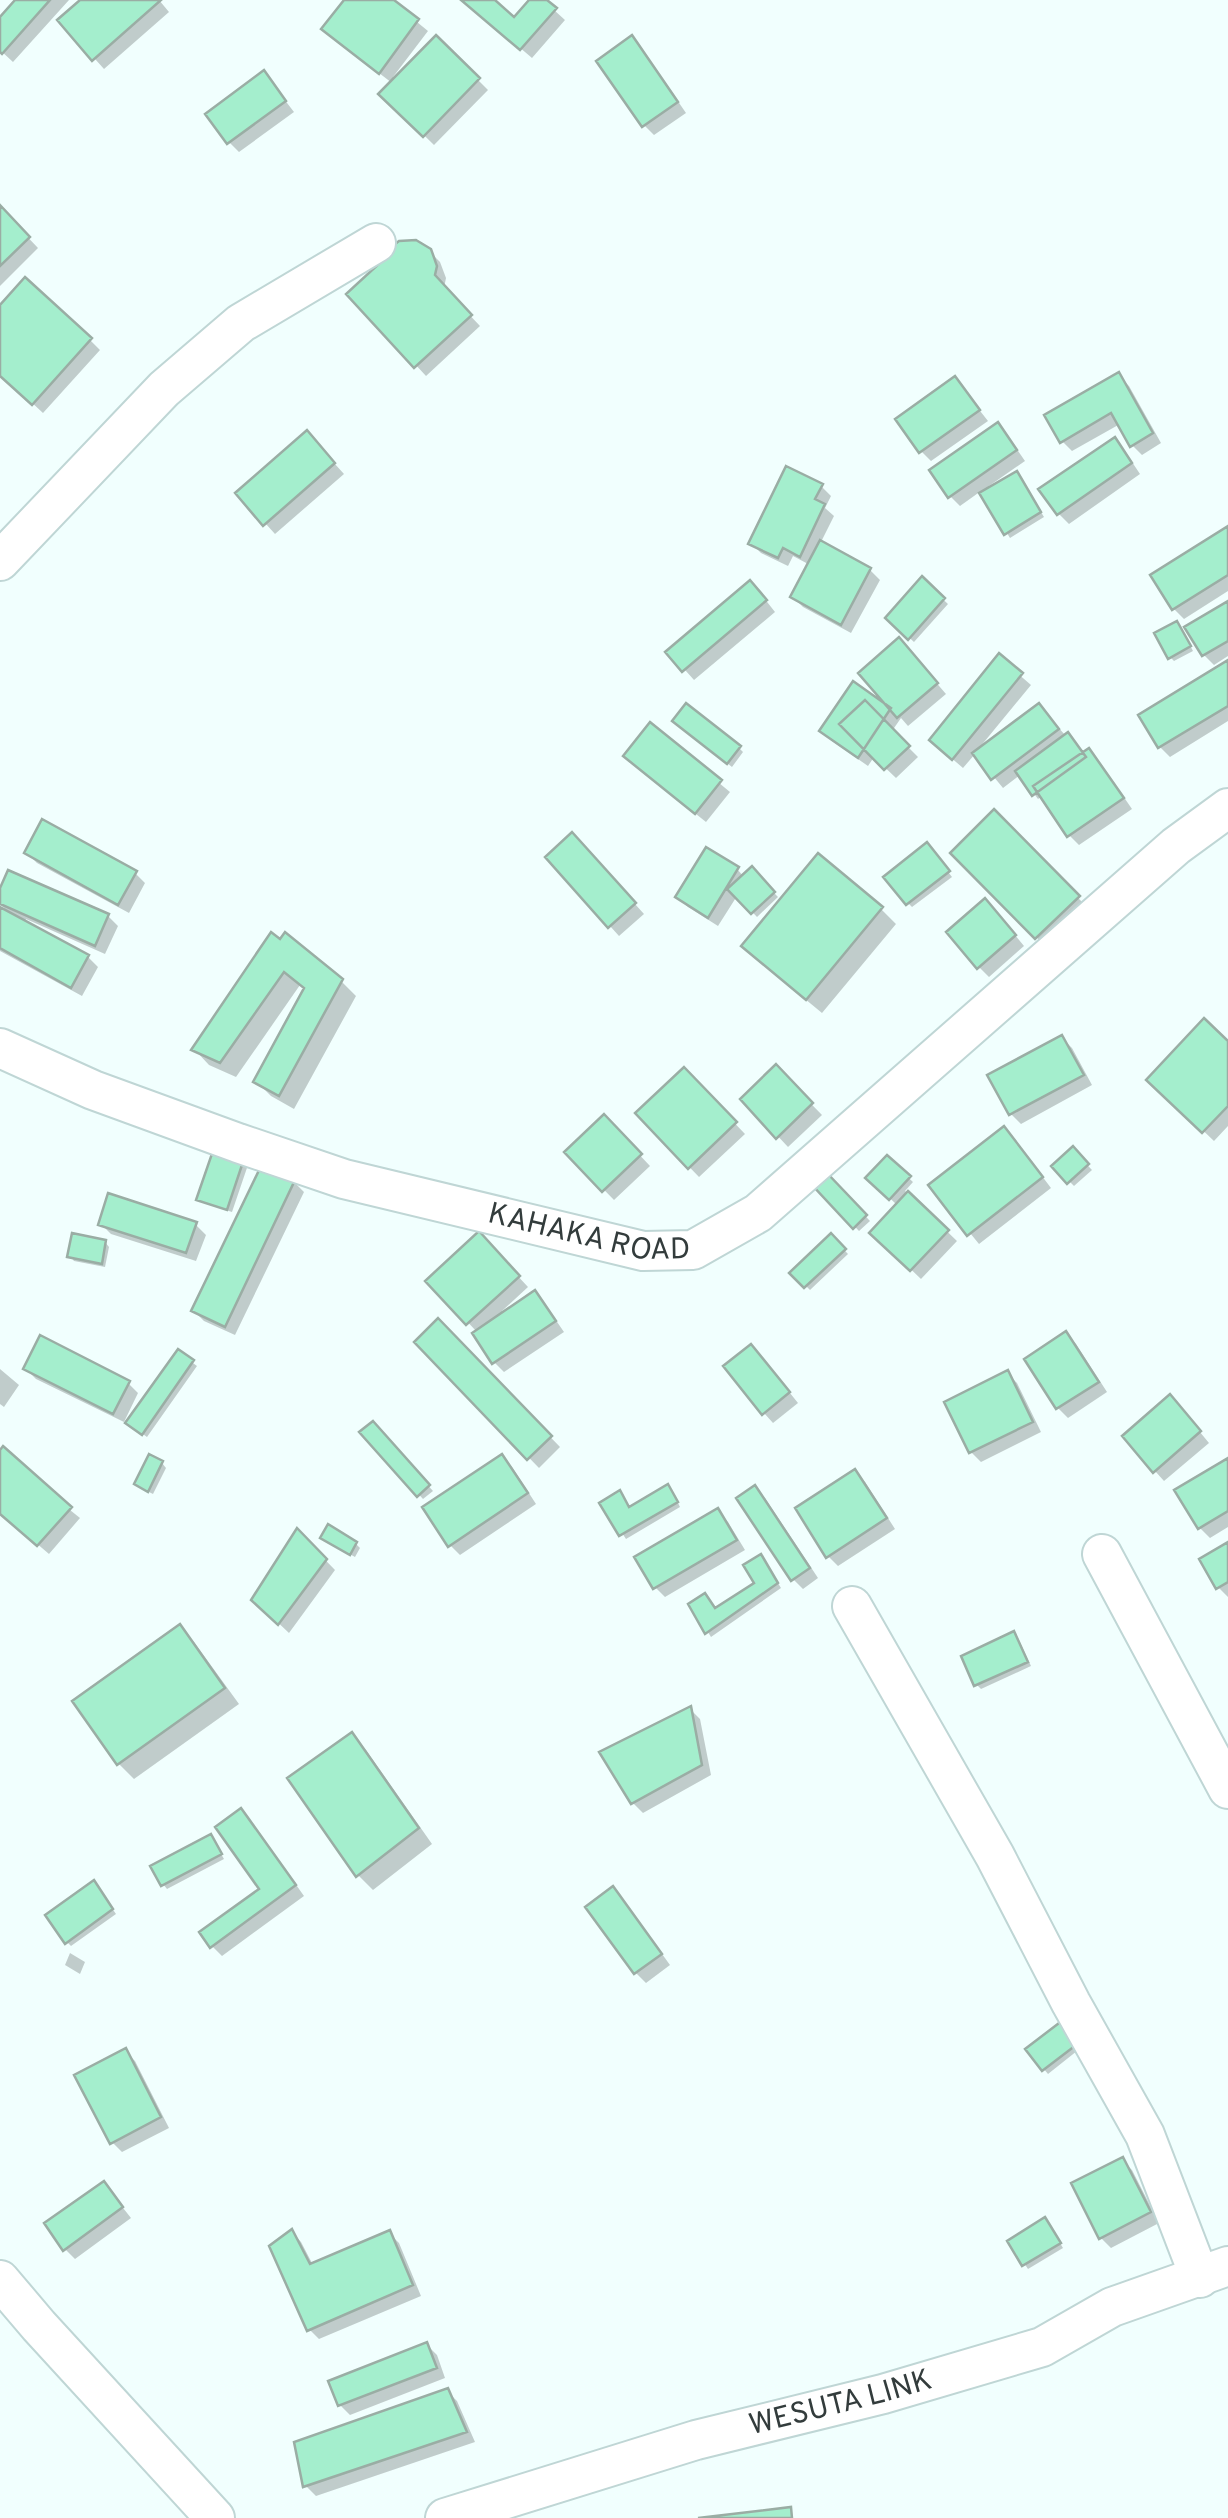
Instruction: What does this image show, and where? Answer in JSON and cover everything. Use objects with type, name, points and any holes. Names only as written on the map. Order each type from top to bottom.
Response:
[{"type":"street","points":[[0,561],[164,389],[241,323],[376,243]]},
{"type":"street","name":"KAHAKA ROAD","points":[[0,1048],[93,1090],[344,1179],[644,1251],[693,1250],[758,1213],[1176,846],[1228,808]]},
{"type":"street","points":[[1102,1554],[1228,1789]]},
{"type":"street","points":[[852,1606],[995,1856],[1214,2272]]},
{"type":"street","name":"WESUTA LINK","points":[[446,2518],[547,2503],[696,2440],[882,2394],[1042,2347],[1112,2307],[1214,2272]]},
{"type":"street","points":[[0,2280],[215,2518]]},
{"type":"building","points":[[15,0],[50,0],[2,54],[0,17]]},
{"type":"building","points":[[80,0],[161,0],[92,61],[57,20]]},
{"type":"building","points":[[344,0],[394,0],[419,19],[379,74],[321,29]]},
{"type":"building","points":[[461,0],[495,0],[514,17],[529,0],[547,0],[557,8],[520,50]]},
{"type":"building","points":[[436,35],[480,78],[423,137],[378,94]]},
{"type":"building","points":[[632,35],[678,102],[642,127],[596,61]]},
{"type":"building","points":[[264,70],[286,101],[227,144],[205,114]]},
{"type":"building","points":[[0,205],[30,237],[0,266]]},
{"type":"building","points":[[416,240],[431,249],[437,266],[435,275],[472,315],[414,368],[346,294],[399,241]]},
{"type":"building","points":[[25,277],[92,338],[32,405],[0,376],[0,305]]},
{"type":"building","points":[[1119,372],[1153,433],[1130,447],[1111,413],[1060,443],[1044,415]]},
{"type":"building","points":[[955,376],[980,410],[919,453],[895,419]]},
{"type":"building","points":[[998,422],[1017,450],[948,498],[929,470]]},
{"type":"building","points":[[307,430],[335,463],[263,526],[235,493]]},
{"type":"building","points":[[1115,437],[1132,463],[1057,515],[1038,489]]},
{"type":"building","points":[[786,466],[823,484],[815,499],[825,504],[800,557],[783,548],[778,558],[748,544]]},
{"type":"building","points":[[1017,471],[1041,512],[1004,535],[979,493]]},
{"type":"building","points":[[1228,526],[1228,575],[1172,610],[1150,575]]},
{"type":"building","points":[[820,540],[871,568],[841,625],[790,597]]},
{"type":"building","points":[[922,576],[945,598],[908,640],[885,618]]},
{"type":"building","points":[[750,580],[767,600],[682,672],[665,652]]},
{"type":"building","points":[[1228,601],[1228,641],[1202,656],[1184,627]]},
{"type":"building","points":[[1177,621],[1191,646],[1168,659],[1154,633]]},
{"type":"building","points":[[899,637],[938,683],[897,718],[858,673]]},
{"type":"building","points":[[999,653],[1023,673],[952,760],[929,740]]},
{"type":"building","points":[[1228,660],[1228,706],[1158,748],[1138,715]]},
{"type":"building","points":[[853,681],[891,708],[858,758],[819,731]]},
{"type":"building","points":[[865,700],[910,746],[884,770],[839,724]]},
{"type":"building","points":[[686,703],[741,746],[727,764],[672,721]]},
{"type":"building","points":[[1039,703],[1059,729],[991,780],[972,753]]},
{"type":"building","points":[[650,722],[722,780],[695,814],[623,756]]},
{"type":"building","points":[[1068,732],[1086,757],[1032,796],[1015,771]]},
{"type":"building","points":[[1089,748],[1124,798],[1067,837],[1033,786]]},
{"type":"building","points":[[994,809],[1080,896],[1035,939],[950,853]]},
{"type":"building","points":[[42,819],[137,871],[118,905],[24,853]]},
{"type":"building","points":[[572,832],[636,903],[608,928],[545,857]]},
{"type":"building","points":[[927,842],[950,871],[906,905],[883,877]]},
{"type":"building","points":[[706,847],[739,867],[708,918],[675,897]]},
{"type":"building","points":[[818,853],[883,907],[806,1000],[741,946]]},
{"type":"building","points":[[752,866],[775,892],[751,914],[727,889]]},
{"type":"building","points":[[8,870],[109,914],[95,946],[0,904],[0,888]]},
{"type":"building","points":[[985,898],[1016,935],[977,969],[946,932]]},
{"type":"building","points":[[0,907],[89,955],[71,988],[0,948]]},
{"type":"building","points":[[271,932],[280,939],[285,932],[343,979],[279,1096],[253,1082],[304,988],[284,972],[220,1063],[191,1050]]},
{"type":"building","points":[[1204,1018],[1228,1041],[1228,1106],[1202,1133],[1146,1080]]},
{"type":"building","points":[[1062,1035],[1084,1075],[1009,1115],[987,1075]]},
{"type":"building","points":[[776,1064],[813,1103],[776,1139],[740,1099]]},
{"type":"building","points":[[684,1067],[737,1122],[688,1169],[635,1113]]},
{"type":"building","points":[[604,1114],[642,1154],[602,1192],[564,1152]]},
{"type":"building","points":[[1004,1126],[1043,1177],[967,1236],[928,1185]]},
{"type":"building","points":[[216,1142],[246,1153],[227,1210],[196,1200]]},
{"type":"building","points":[[1073,1146],[1089,1164],[1067,1184],[1051,1166]]},
{"type":"building","points":[[887,1155],[911,1176],[889,1200],[865,1178]]},
{"type":"building","points":[[262,1164],[295,1180],[225,1327],[191,1311]]},
{"type":"building","points":[[827,1173],[867,1215],[853,1229],[813,1186]]},
{"type":"building","points":[[908,1191],[949,1230],[910,1271],[869,1233]]},
{"type":"building","points":[[108,1193],[197,1222],[186,1253],[98,1225]]},
{"type":"building","points":[[479,1231],[520,1276],[466,1325],[425,1281]]},
{"type":"building","points":[[72,1233],[106,1240],[102,1264],[67,1257]]},
{"type":"building","points":[[831,1233],[846,1249],[804,1288],[789,1273]]},
{"type":"building","points":[[535,1290],[556,1321],[492,1364],[472,1333]]},
{"type":"building","points":[[438,1318],[552,1436],[527,1460],[414,1342]]},
{"type":"building","points":[[1066,1331],[1099,1382],[1056,1409],[1024,1359]]},
{"type":"building","points":[[40,1335],[130,1381],[113,1414],[23,1369]]},
{"type":"building","points":[[751,1344],[790,1392],[762,1415],[723,1366]]},
{"type":"building","points":[[178,1349],[194,1360],[142,1435],[125,1423]]},
{"type":"building","points":[[1008,1370],[1033,1422],[969,1453],[944,1402]]},
{"type":"building","points":[[1170,1394],[1201,1431],[1153,1473],[1122,1436]]},
{"type":"building","points":[[373,1421],[430,1485],[417,1497],[359,1432]]},
{"type":"building","points":[[3,1446],[72,1507],[37,1546],[0,1514]]},
{"type":"building","points":[[149,1454],[163,1461],[148,1492],[134,1484]]},
{"type":"building","points":[[502,1454],[528,1493],[448,1547],[422,1507]]},
{"type":"building","points":[[1228,1458],[1228,1511],[1198,1529],[1174,1490]]},
{"type":"building","points":[[855,1469],[887,1518],[826,1558],[795,1508]]},
{"type":"building","points":[[668,1484],[678,1502],[619,1536],[599,1503],[620,1490],[629,1507]]},
{"type":"building","points":[[755,1485],[810,1568],[791,1581],[736,1498]]},
{"type":"building","points":[[718,1508],[737,1540],[653,1589],[634,1557]]},
{"type":"building","points":[[328,1524],[357,1542],[350,1555],[320,1538]]},
{"type":"building","points":[[297,1528],[327,1559],[278,1625],[251,1600]]},
{"type":"building","points":[[1228,1542],[1228,1582],[1216,1589],[1199,1559]]},
{"type":"building","points":[[761,1554],[778,1583],[705,1634],[688,1604],[705,1593],[715,1608],[754,1583],[743,1565]]},
{"type":"building","points":[[180,1624],[225,1688],[117,1765],[72,1701]]},
{"type":"building","points":[[1014,1631],[1028,1662],[974,1686],[961,1656]]},
{"type":"building","points":[[691,1706],[702,1765],[631,1804],[599,1752]]},
{"type":"building","points":[[352,1732],[419,1828],[356,1877],[287,1778]]},
{"type":"building","points":[[241,1808],[296,1885],[210,1948],[199,1932],[259,1889],[215,1827]]},
{"type":"building","points":[[211,1834],[222,1854],[161,1886],[150,1866]]},
{"type":"building","points":[[94,1880],[113,1909],[65,1944],[45,1915]]},
{"type":"building","points":[[613,1886],[662,1954],[634,1974],[585,1907]]},
{"type":"building","points":[[1063,2020],[1080,2042],[1042,2071],[1025,2049]]},
{"type":"building","points":[[126,2048],[161,2117],[110,2144],[74,2075]]},
{"type":"building","points":[[1123,2157],[1151,2212],[1099,2239],[1071,2183]]},
{"type":"building","points":[[104,2181],[123,2207],[63,2251],[44,2223]]},
{"type":"building","points":[[1045,2217],[1061,2243],[1022,2266],[1007,2241]]},
{"type":"building","points":[[292,2229],[310,2264],[390,2230],[413,2285],[307,2331],[269,2246]]},
{"type":"building","points":[[427,2342],[437,2368],[338,2406],[328,2381]]},
{"type":"building","points":[[448,2388],[467,2432],[303,2487],[294,2442]]},
{"type":"building","points":[[791,2507],[792,2518],[698,2518]]}]
